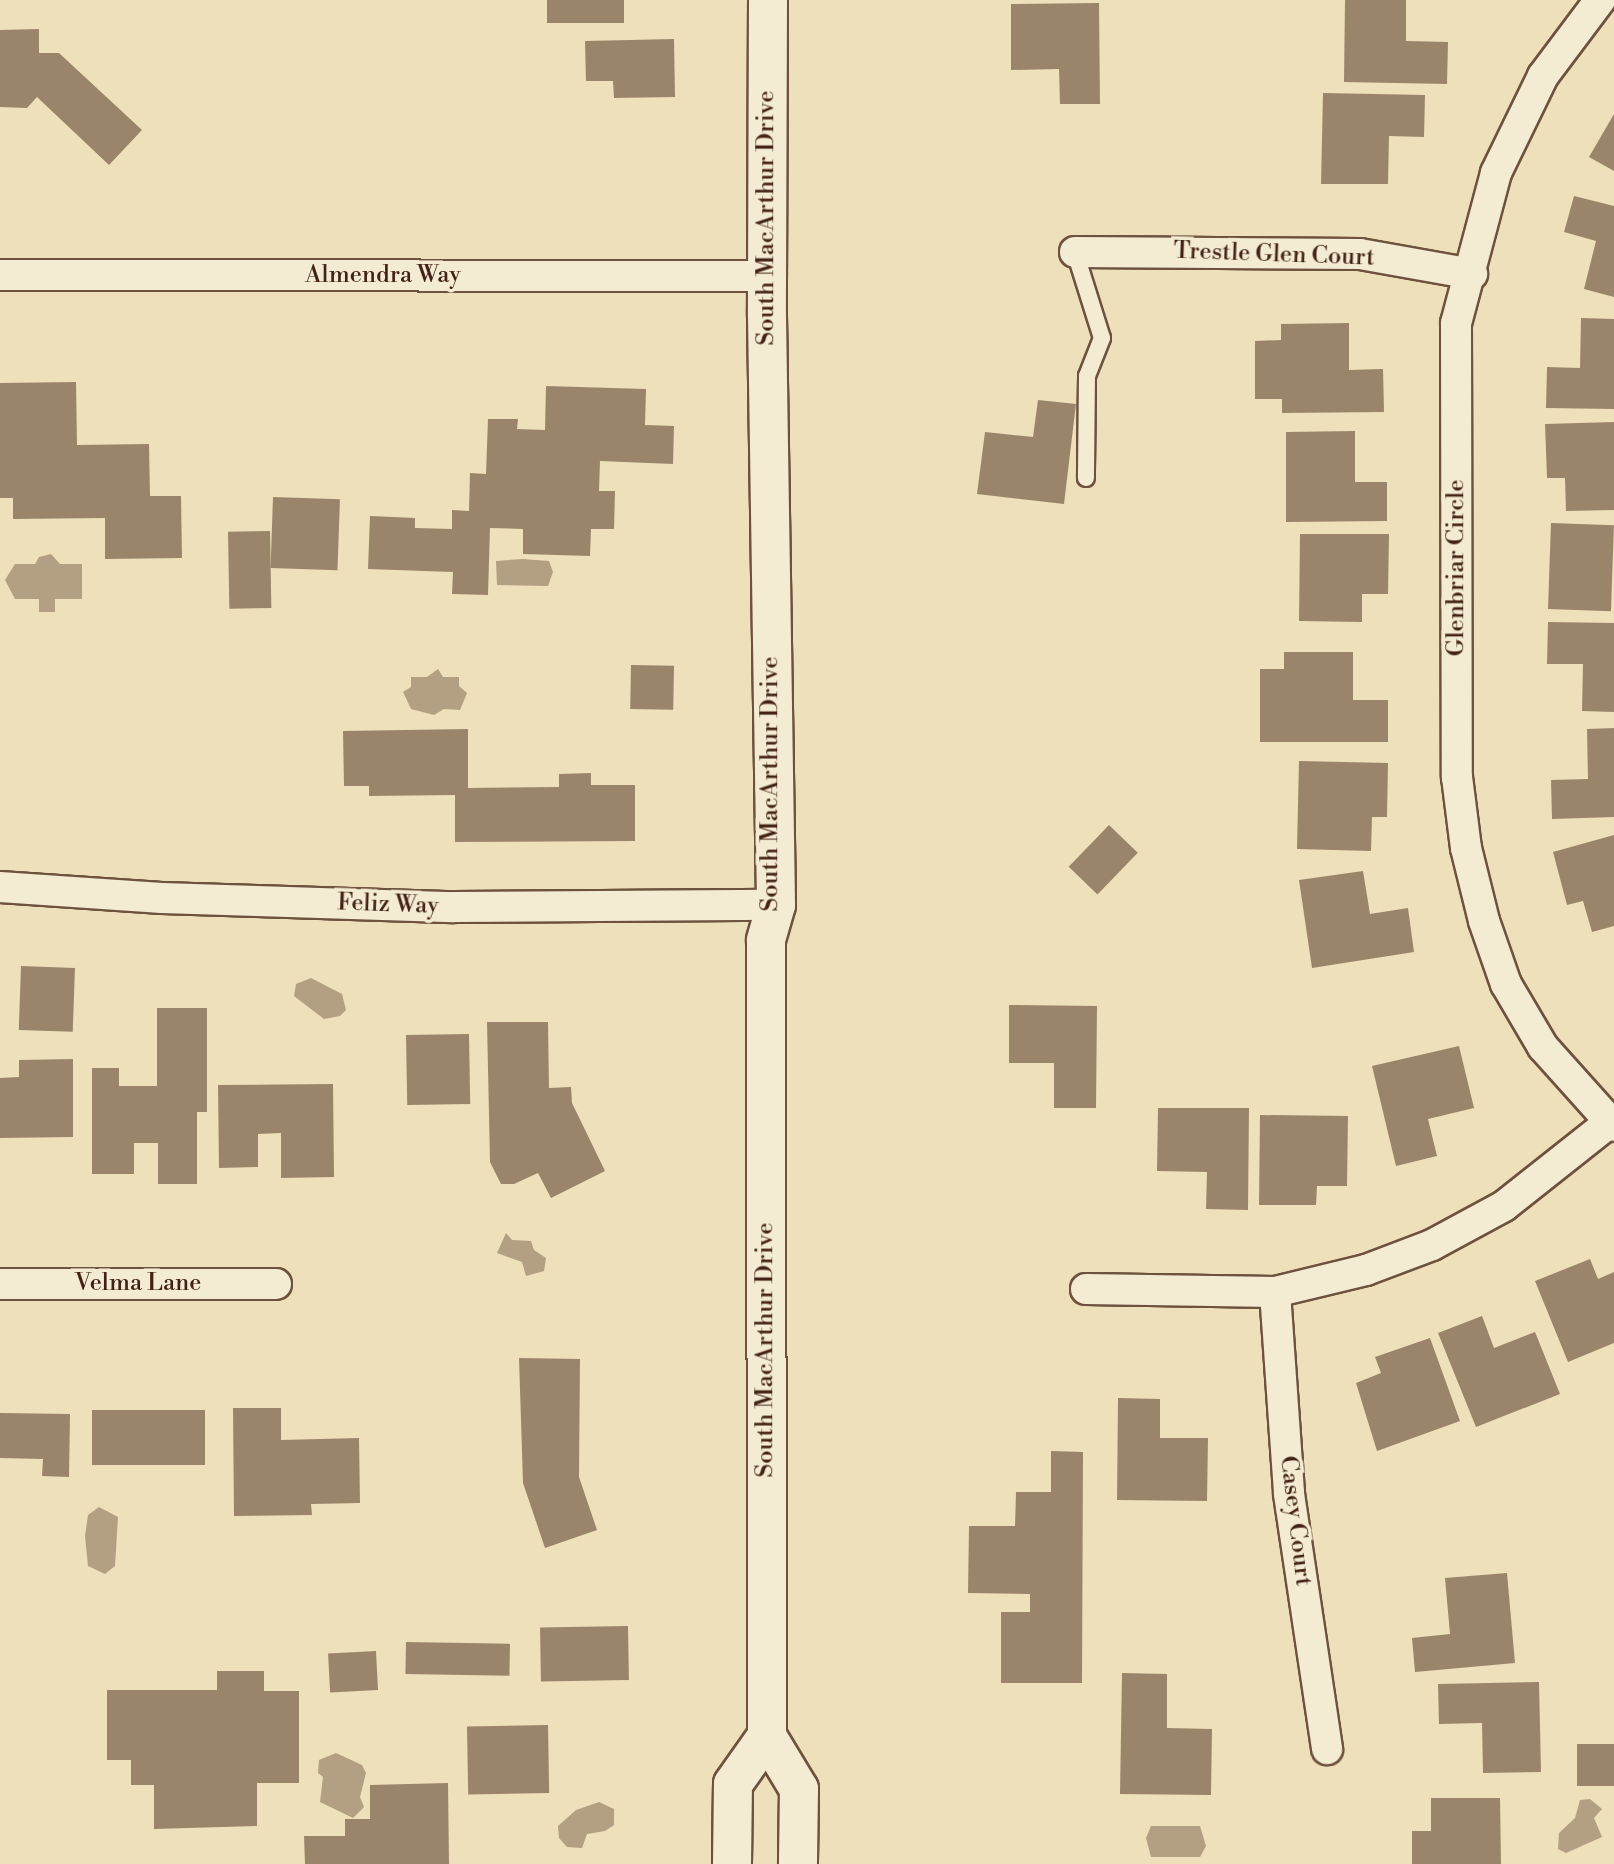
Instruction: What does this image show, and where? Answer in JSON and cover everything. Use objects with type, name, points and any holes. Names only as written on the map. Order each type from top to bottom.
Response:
[{"type":"street","name":"South MacArthur Drive","points":[[767,1736],[766,941],[776,905],[767,276],[768,0]]},
{"type":"street","name":"Glenbriar Circle","points":[[1600,0],[1543,76],[1496,173],[1472,275],[1456,323],[1457,777],[1466,848],[1484,921],[1506,984],[1543,1047],[1612,1124]]},
{"type":"street","name":"Trestle Glen Court","points":[[1075,252],[1360,254],[1472,275]]},
{"type":"street","name":"Almendra Way","points":[[0,275],[767,276]]},
{"type":"street","name":"Feliz Way","points":[[0,887],[162,898],[454,907],[776,905]]},
{"type":"street","points":[[1086,1289],[1275,1292],[1366,1270],[1432,1245],[1504,1206],[1612,1124]]},
{"type":"street","name":"Velma Lane","points":[[0,1284],[276,1284]]},
{"type":"street","name":"Casey Court","points":[[1275,1292],[1290,1494],[1327,1749]]},
{"type":"street","points":[[733,1864],[733,1784],[767,1736],[799,1789],[798,1864]]},
{"type":"lane","points":[[1075,252],[1102,338],[1087,376],[1086,478]]},
{"type":"shaded area","points":[[51,554],[60,564],[82,564],[82,599],[55,599],[55,612],[39,612],[39,599],[15,599],[5,580],[15,564],[35,564],[39,557]]},
{"type":"shaded area","points":[[496,561],[549,561],[553,572],[548,586],[497,585]]},
{"type":"shaded area","points":[[438,669],[443,677],[459,677],[459,686],[467,693],[460,710],[444,709],[434,715],[411,709],[403,692],[411,687],[411,677],[427,677]]},
{"type":"shaded area","points":[[311,978],[342,994],[346,1010],[340,1016],[324,1019],[294,996],[296,984]]},
{"type":"shaded area","points":[[506,1233],[512,1240],[531,1241],[534,1250],[546,1258],[544,1271],[526,1276],[522,1262],[497,1253]]},
{"type":"shaded area","points":[[99,1507],[118,1517],[115,1566],[105,1574],[88,1566],[85,1536],[88,1515]]},
{"type":"shaded area","points":[[336,1753],[362,1765],[366,1773],[360,1797],[364,1807],[353,1818],[320,1802],[323,1777],[318,1773],[319,1760]]},
{"type":"shaded area","points":[[1590,1799],[1602,1809],[1594,1818],[1602,1837],[1566,1853],[1558,1849],[1559,1833],[1575,1818],[1580,1800]]},
{"type":"shaded area","points":[[599,1802],[614,1809],[614,1825],[605,1831],[587,1834],[582,1848],[567,1847],[559,1838],[558,1826],[576,1810]]},
{"type":"shaded area","points":[[1151,1826],[1200,1826],[1206,1846],[1200,1857],[1151,1857],[1146,1838]]},
{"type":"building","points":[[547,0],[624,0],[624,23],[547,23]]},
{"type":"building","points":[[1345,0],[1406,0],[1406,41],[1448,42],[1447,84],[1344,82]]},
{"type":"building","points":[[1099,3],[1100,104],[1060,104],[1059,69],[1011,70],[1011,4]]},
{"type":"building","points":[[39,29],[39,53],[59,53],[142,130],[109,165],[37,97],[27,108],[0,107],[0,30]]},
{"type":"building","points":[[674,39],[675,97],[614,98],[613,81],[586,81],[585,41]]},
{"type":"building","points":[[1323,93],[1425,95],[1424,137],[1389,136],[1388,184],[1321,184]]},
{"type":"building","points":[[1614,114],[1614,171],[1589,157]]},
{"type":"building","points":[[1574,196],[1614,206],[1614,297],[1584,289],[1596,241],[1564,232]]},
{"type":"building","points":[[1581,318],[1614,319],[1614,409],[1546,408],[1547,367],[1580,368]]},
{"type":"building","points":[[1349,323],[1349,370],[1383,369],[1384,412],[1282,413],[1282,399],[1255,399],[1255,341],[1281,340],[1281,324]]},
{"type":"building","points":[[76,382],[77,445],[149,444],[150,496],[181,496],[182,558],[105,559],[105,518],[13,519],[13,498],[0,498],[0,383]]},
{"type":"building","points":[[546,386],[646,389],[645,425],[674,426],[673,464],[600,461],[599,491],[615,491],[614,529],[591,529],[590,556],[523,554],[523,529],[490,528],[488,595],[452,594],[453,572],[368,569],[370,516],[415,518],[415,528],[452,529],[452,510],[469,511],[470,473],[486,474],[488,419],[518,419],[517,429],[545,430]]},
{"type":"building","points":[[1038,400],[1076,404],[1064,504],[977,494],[985,432],[1033,437]]},
{"type":"building","points":[[1614,422],[1614,510],[1566,511],[1565,478],[1547,478],[1545,424]]},
{"type":"building","points":[[1355,431],[1355,482],[1387,482],[1387,521],[1286,522],[1286,432]]},
{"type":"building","points":[[273,497],[340,499],[337,570],[271,568]]},
{"type":"building","points":[[1551,523],[1614,525],[1611,611],[1548,609]]},
{"type":"building","points":[[270,531],[271,608],[229,609],[228,532]]},
{"type":"building","points":[[1300,534],[1389,534],[1388,594],[1362,594],[1362,622],[1299,621]]},
{"type":"building","points":[[1548,622],[1614,623],[1614,712],[1582,711],[1583,664],[1547,664]]},
{"type":"building","points":[[1284,652],[1353,652],[1353,700],[1388,700],[1388,742],[1260,742],[1260,669],[1284,669]]},
{"type":"building","points":[[631,665],[674,666],[673,710],[630,709]]},
{"type":"building","points":[[1614,728],[1614,817],[1552,819],[1551,780],[1588,779],[1587,729]]},
{"type":"building","points":[[468,729],[468,788],[559,787],[559,774],[591,773],[591,785],[635,785],[635,841],[455,842],[455,795],[369,796],[369,786],[344,786],[343,731]]},
{"type":"building","points":[[1299,761],[1388,763],[1387,817],[1372,817],[1371,851],[1297,849]]},
{"type":"building","points":[[1109,825],[1138,853],[1097,895],[1069,867]]},
{"type":"building","points":[[1614,835],[1614,926],[1592,932],[1583,901],[1567,905],[1553,852]]},
{"type":"building","points":[[1363,871],[1370,914],[1408,908],[1414,952],[1312,968],[1299,880]]},
{"type":"building","points":[[21,966],[75,968],[73,1032],[19,1030]]},
{"type":"building","points":[[1009,1005],[1097,1006],[1096,1108],[1054,1108],[1054,1063],[1009,1063]]},
{"type":"building","points":[[157,1008],[207,1008],[207,1112],[197,1112],[197,1184],[158,1184],[158,1143],[134,1143],[134,1174],[92,1174],[92,1068],[119,1068],[119,1086],[157,1086]]},
{"type":"building","points":[[487,1022],[548,1022],[549,1088],[571,1087],[572,1103],[605,1171],[551,1198],[538,1173],[514,1184],[501,1184],[490,1162]]},
{"type":"building","points":[[469,1034],[470,1104],[407,1105],[406,1035]]},
{"type":"building","points":[[1459,1046],[1474,1108],[1428,1119],[1437,1156],[1396,1166],[1372,1066]]},
{"type":"building","points":[[73,1059],[73,1137],[0,1138],[0,1078],[19,1077],[19,1060]]},
{"type":"building","points":[[333,1084],[334,1177],[281,1178],[281,1133],[258,1134],[258,1167],[219,1168],[218,1085]]},
{"type":"building","points":[[1158,1108],[1249,1108],[1248,1210],[1206,1209],[1207,1172],[1157,1171]]},
{"type":"building","points":[[1260,1115],[1348,1116],[1347,1186],[1317,1186],[1316,1205],[1259,1205]]},
{"type":"building","points":[[1590,1259],[1598,1279],[1614,1272],[1614,1343],[1568,1362],[1535,1281]]},
{"type":"building","points":[[1482,1316],[1494,1348],[1535,1332],[1560,1394],[1476,1427],[1438,1333]]},
{"type":"building","points":[[1430,1338],[1460,1421],[1377,1451],[1356,1383],[1381,1373],[1375,1357]]},
{"type":"building","points":[[519,1358],[580,1359],[579,1477],[597,1530],[545,1548],[523,1483]]},
{"type":"building","points":[[1118,1398],[1160,1399],[1160,1438],[1208,1438],[1207,1501],[1117,1500]]},
{"type":"building","points":[[233,1408],[281,1408],[281,1440],[359,1438],[360,1503],[311,1504],[312,1515],[234,1516]]},
{"type":"building","points":[[92,1410],[205,1410],[205,1465],[92,1465]]},
{"type":"building","points":[[0,1413],[70,1414],[69,1477],[42,1476],[43,1459],[0,1458]]},
{"type":"building","points":[[1051,1451],[1083,1452],[1082,1683],[1001,1683],[1001,1612],[1030,1612],[1030,1594],[968,1593],[969,1526],[1015,1526],[1016,1492],[1051,1492]]},
{"type":"building","points":[[1507,1573],[1515,1663],[1415,1672],[1412,1638],[1450,1634],[1445,1578]]},
{"type":"building","points":[[628,1626],[629,1680],[541,1682],[540,1628]]},
{"type":"building","points":[[406,1642],[510,1644],[509,1676],[405,1674]]},
{"type":"building","points":[[376,1651],[378,1690],[330,1692],[328,1654]]},
{"type":"building","points":[[217,1671],[264,1671],[264,1691],[299,1691],[299,1783],[257,1783],[257,1826],[154,1829],[154,1785],[131,1785],[131,1760],[107,1760],[107,1690],[217,1690]]},
{"type":"building","points":[[1122,1673],[1167,1674],[1167,1728],[1212,1729],[1211,1795],[1120,1794]]},
{"type":"building","points":[[1539,1682],[1541,1772],[1483,1773],[1482,1723],[1439,1724],[1438,1684]]},
{"type":"building","points":[[548,1725],[549,1793],[468,1794],[467,1726]]},
{"type":"building","points":[[1577,1744],[1614,1744],[1614,1786],[1577,1786]]},
{"type":"building","points":[[448,1783],[449,1864],[305,1864],[304,1836],[345,1836],[345,1819],[370,1819],[370,1785]]},
{"type":"building","points":[[1431,1798],[1500,1798],[1501,1864],[1412,1864],[1412,1831],[1431,1831]]}]
